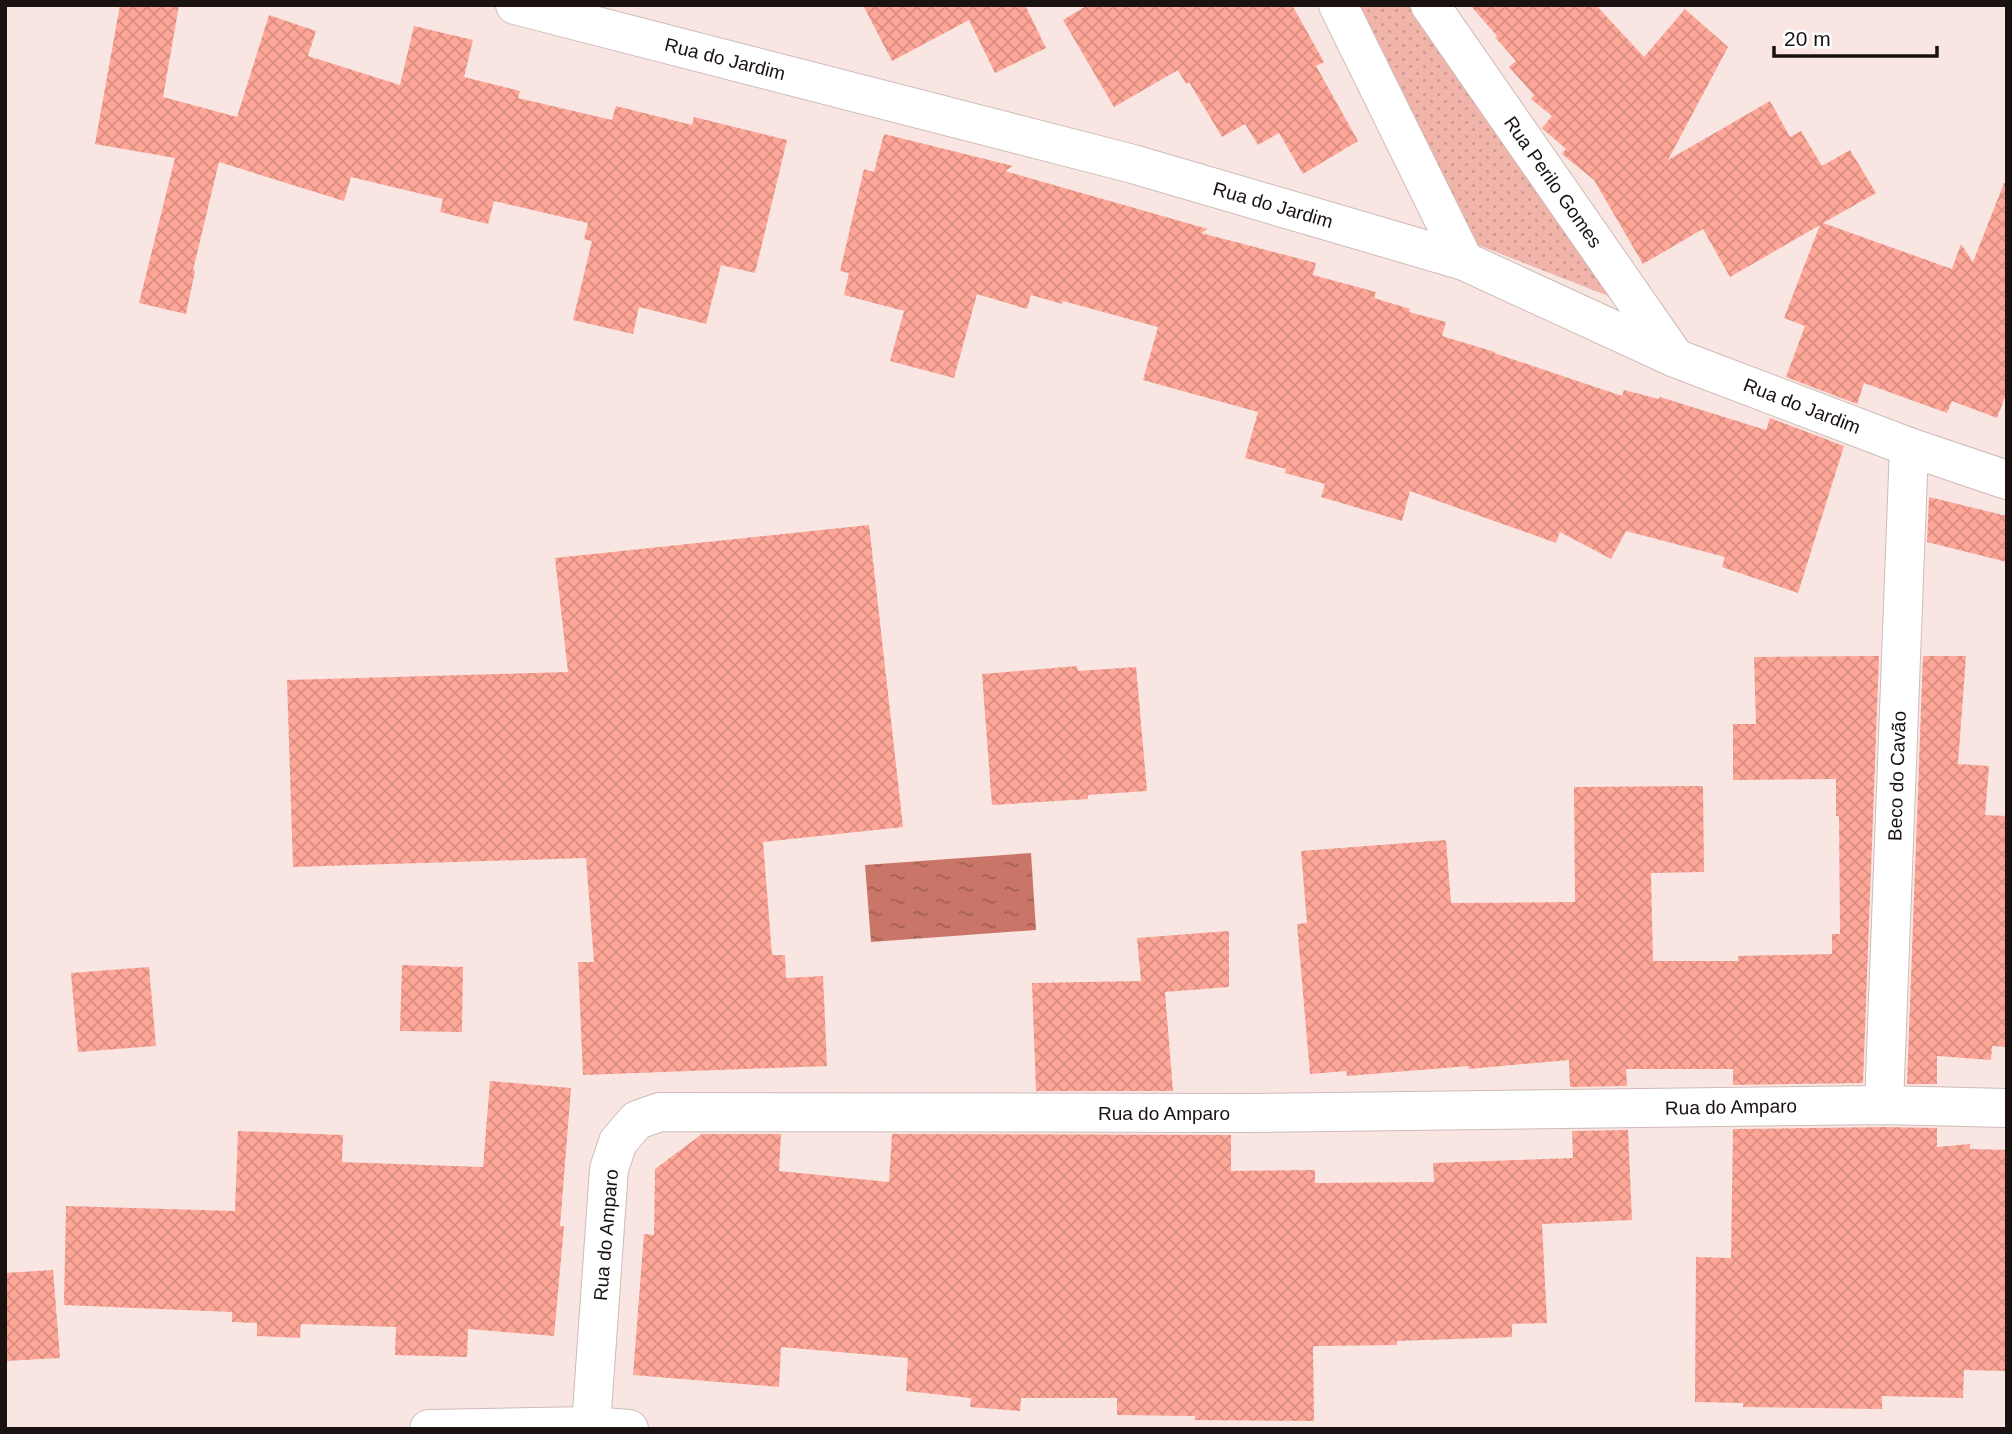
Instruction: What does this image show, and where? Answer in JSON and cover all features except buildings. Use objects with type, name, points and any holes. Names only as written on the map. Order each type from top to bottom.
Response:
[{"type":"street","points":[[1338,5],[1464,261]]},
{"type":"street","name":"Rua Perilo Gomes","points":[[1430,5],[1675,358]]},
{"type":"street","name":"Rua do Jardim","points":[[541,8],[1133,164],[1464,261],[1675,358],[1909,447],[2007,480]]},
{"type":"street","name":"Beco do Cavão","points":[[1885,1105],[1909,447]]},
{"type":"street","name":"Rua do Amparo","points":[[594,1427],[609,1170],[618,1142],[637,1120],[660,1112],[1246,1113],[1885,1105],[2007,1108]]},
{"type":"street","points":[[429,1429],[628,1429]]},
{"type":"shaded area","points":[[1354,5],[1419,5],[1634,306],[1473,243]]},
{"type":"water","points":[[1031,853],[1036,930],[871,942],[865,865]]}]
